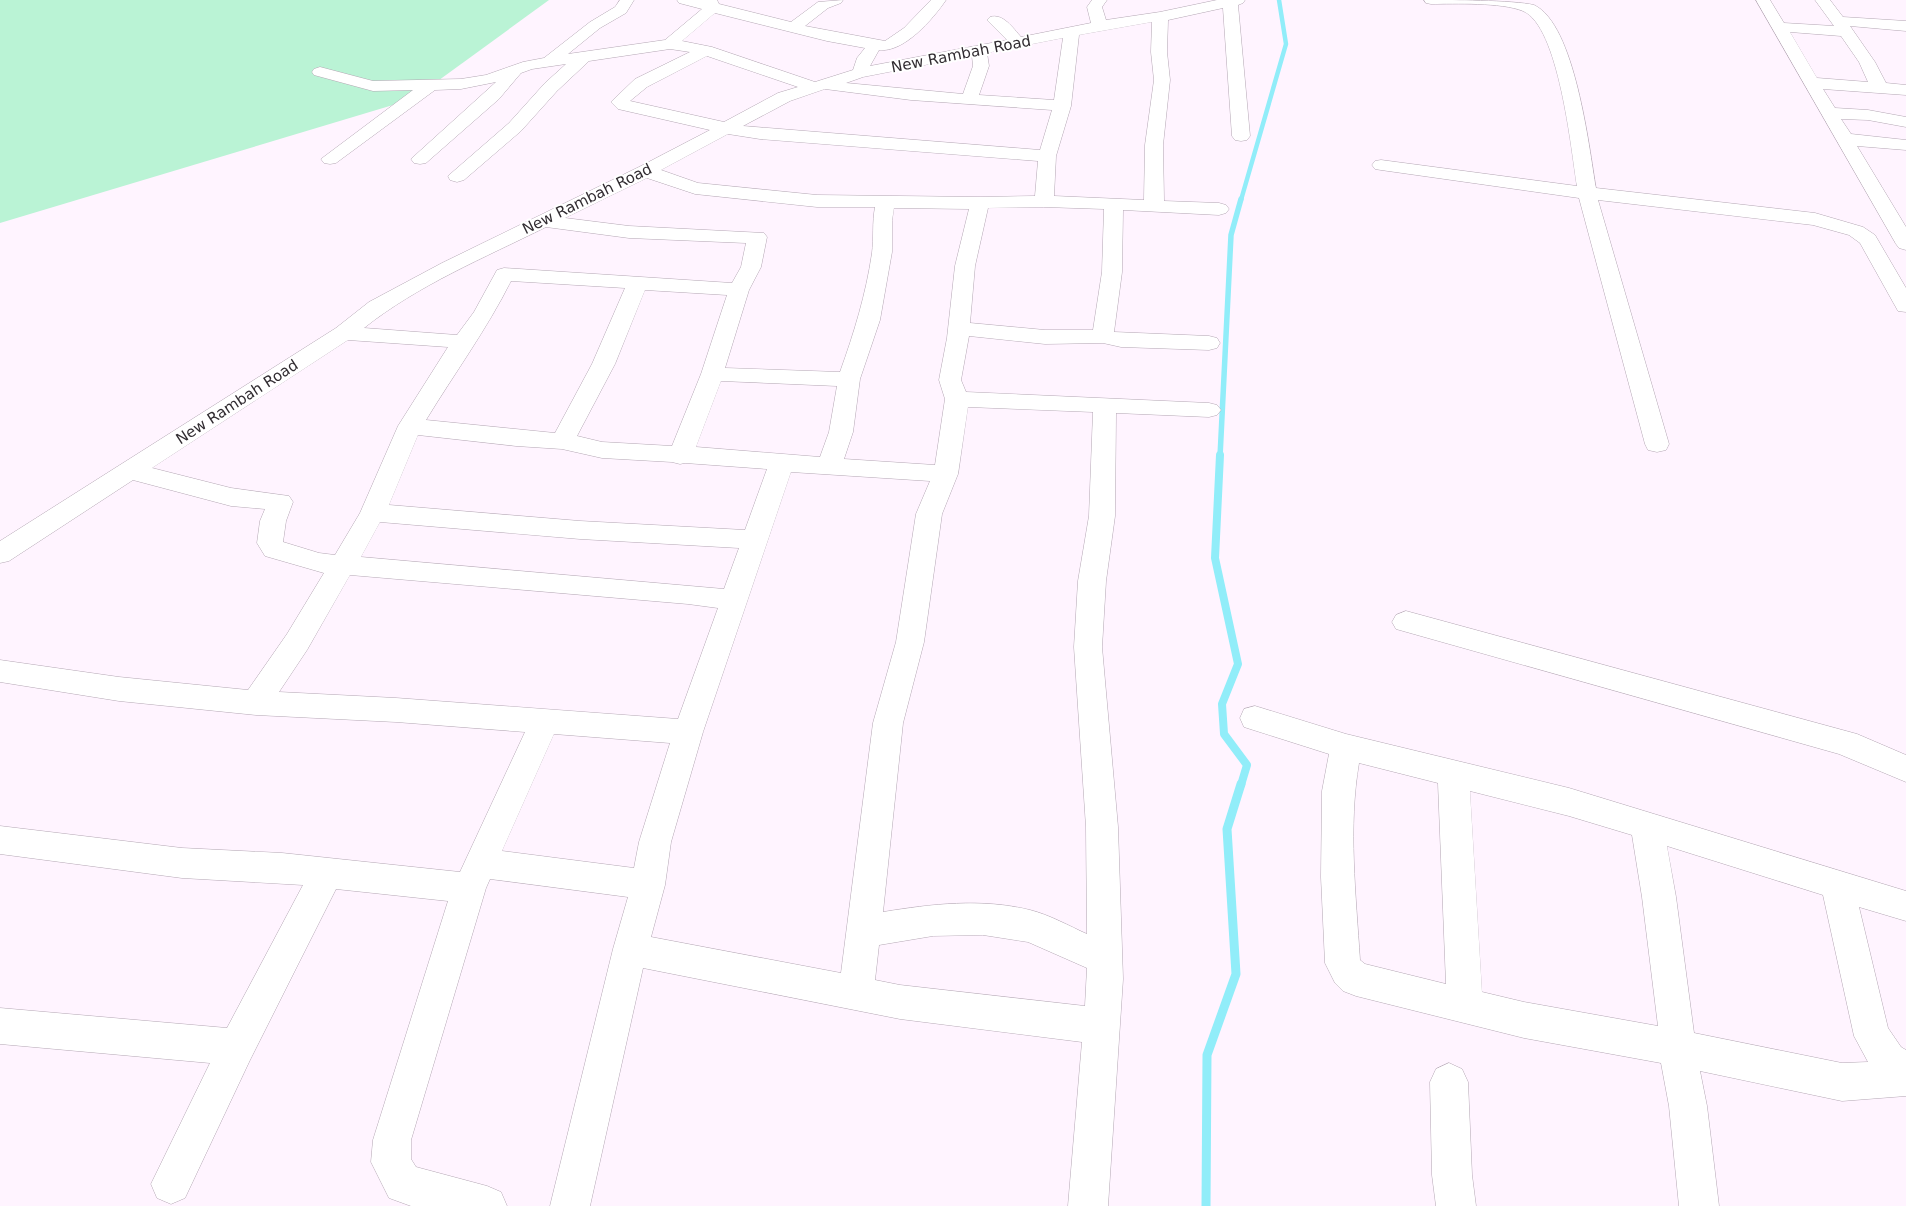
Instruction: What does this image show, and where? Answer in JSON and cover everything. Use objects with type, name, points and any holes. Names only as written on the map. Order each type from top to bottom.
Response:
[{"type":"street","points":[[549,62],[595,25],[621,10],[627,0]]},
{"type":"street","points":[[684,0],[711,5],[793,28],[887,46],[893,45],[939,0]]},
{"type":"street","points":[[1100,0],[1094,7],[1100,27]]},
{"type":"street","points":[[1431,0],[1499,1],[1530,9],[1541,16],[1557,46],[1566,71],[1587,193],[1658,444]]},
{"type":"street","points":[[1763,0],[1905,240]]},
{"type":"street","points":[[1822,0],[1867,62],[1880,89]]},
{"type":"street","points":[[1228,1],[1240,136]]},
{"type":"street","name":"New Rambah Road","points":[[0,554],[344,333],[377,307],[449,267],[646,171],[784,97],[860,73],[1100,27],[1137,13],[1160,17],[1228,1]]},
{"type":"street","points":[[793,28],[827,2]]},
{"type":"street","points":[[670,44],[711,5]]},
{"type":"street","points":[[1154,206],[1154,145],[1162,80],[1159,52],[1160,17]]},
{"type":"street","points":[[995,20],[1019,43]]},
{"type":"street","points":[[1778,27],[1899,26],[1906,39]]},
{"type":"street","points":[[1044,201],[1047,156],[1062,106],[1072,32]]},
{"type":"street","points":[[320,72],[372,86],[473,82],[515,71],[529,65],[670,44],[706,50],[816,86],[969,100],[1062,106]]},
{"type":"street","points":[[860,73],[865,58],[875,45]]},
{"type":"street","points":[[706,50],[641,83],[619,102],[624,105],[725,128],[760,134],[1047,156]]},
{"type":"street","points":[[969,100],[981,66],[979,51]]},
{"type":"street","points":[[457,176],[515,127],[551,87],[585,56]]},
{"type":"street","points":[[420,159],[493,95],[515,71]]},
{"type":"street","points":[[1812,84],[1906,90]]},
{"type":"street","points":[[330,159],[431,85]]},
{"type":"street","points":[[1829,113],[1868,115],[1906,122]]},
{"type":"street","points":[[1844,139],[1906,144]]},
{"type":"street","points":[[1381,165],[1587,193],[1815,219],[1856,231],[1868,238],[1906,306]]},
{"type":"street","points":[[646,171],[695,188],[817,201],[980,203],[1044,201],[1219,209]]},
{"type":"street","points":[[830,465],[841,432],[849,379],[869,320],[882,252],[882,221],[886,202]]},
{"type":"street","points":[[856,993],[865,931],[888,723],[910,642],[929,514],[946,474],[958,399],[950,380],[959,328],[965,266],[980,203]]},
{"type":"street","points":[[1103,336],[1112,272],[1114,205]]},
{"type":"street","points":[[542,221],[629,232],[757,237],[751,267],[739,290],[712,374],[680,456]]},
{"type":"street","points":[[256,703],[297,642],[373,513],[410,426],[463,342],[484,313],[504,274],[739,290]]},
{"type":"street","points":[[562,442],[580,410],[628,312],[637,283]]},
{"type":"street","points":[[959,328],[1045,337],[1103,336],[1121,340],[1209,343]]},
{"type":"street","points":[[344,333],[463,342]]},
{"type":"street","points":[[712,374],[849,379]]},
{"type":"street","points":[[958,399],[1209,410]]},
{"type":"street","points":[[1088,1206],[1104,958],[1102,827],[1088,647],[1092,580],[1102,516],[1102,456],[1105,405]]},
{"type":"street","points":[[410,426],[562,442],[602,450],[680,456],[747,458],[782,463],[946,474]]},
{"type":"street","points":[[570,1206],[630,949],[648,885],[655,842],[688,732],[782,463]]},
{"type":"street","points":[[131,471],[231,497],[280,502],[273,520],[270,543],[274,550],[319,563],[688,594],[734,600]]},
{"type":"street","points":[[373,513],[580,530],[754,540]]},
{"type":"street","points":[[1406,622],[1846,743],[1906,769]]},
{"type":"street","points":[[0,671],[119,689],[256,703],[396,710],[688,732]]},
{"type":"street","points":[[1255,718],[1346,747],[1569,802],[1906,906]]},
{"type":"street","points":[[487,1206],[436,1200],[403,1184],[391,1162],[392,1140],[475,876],[545,721]]},
{"type":"street","points":[[1346,747],[1338,791],[1338,877],[1343,963],[1347,971],[1356,979],[1524,1020],[1677,1048],[1842,1082],[1867,1081],[1906,1075]]},
{"type":"street","points":[[1454,773],[1465,1006]]},
{"type":"street","points":[[1647,826],[1660,897],[1675,1014],[1677,1048],[1688,1106],[1699,1206]]},
{"type":"street","points":[[0,840],[182,863],[282,868],[327,873],[475,876],[648,885]]},
{"type":"street","points":[[171,1184],[202,1125],[237,1047],[327,873]]},
{"type":"street","points":[[1837,885],[1872,1036],[1888,1060],[1906,1075]]},
{"type":"street","points":[[865,931],[933,920],[983,919],[1031,926],[1104,958]]},
{"type":"street","points":[[630,949],[900,1002],[1101,1026]]},
{"type":"street","points":[[0,1026],[237,1047]]},
{"type":"street","points":[[1449,1082],[1452,1176],[1456,1206]]},
{"type":"green space","points":[[0,0],[549,0],[413,99],[0,223]]},
{"type":"waterway","points":[[1241,200],[1286,44],[1279,0]]},
{"type":"waterway","points":[[1220,457],[1231,235],[1241,199]]},
{"type":"waterway","points":[[1220,455],[1215,558],[1238,664],[1222,704],[1224,734],[1247,765],[1241,785]]},
{"type":"waterway","points":[[1206,1206],[1207,1055],[1236,974],[1227,829],[1241,784]]}]
